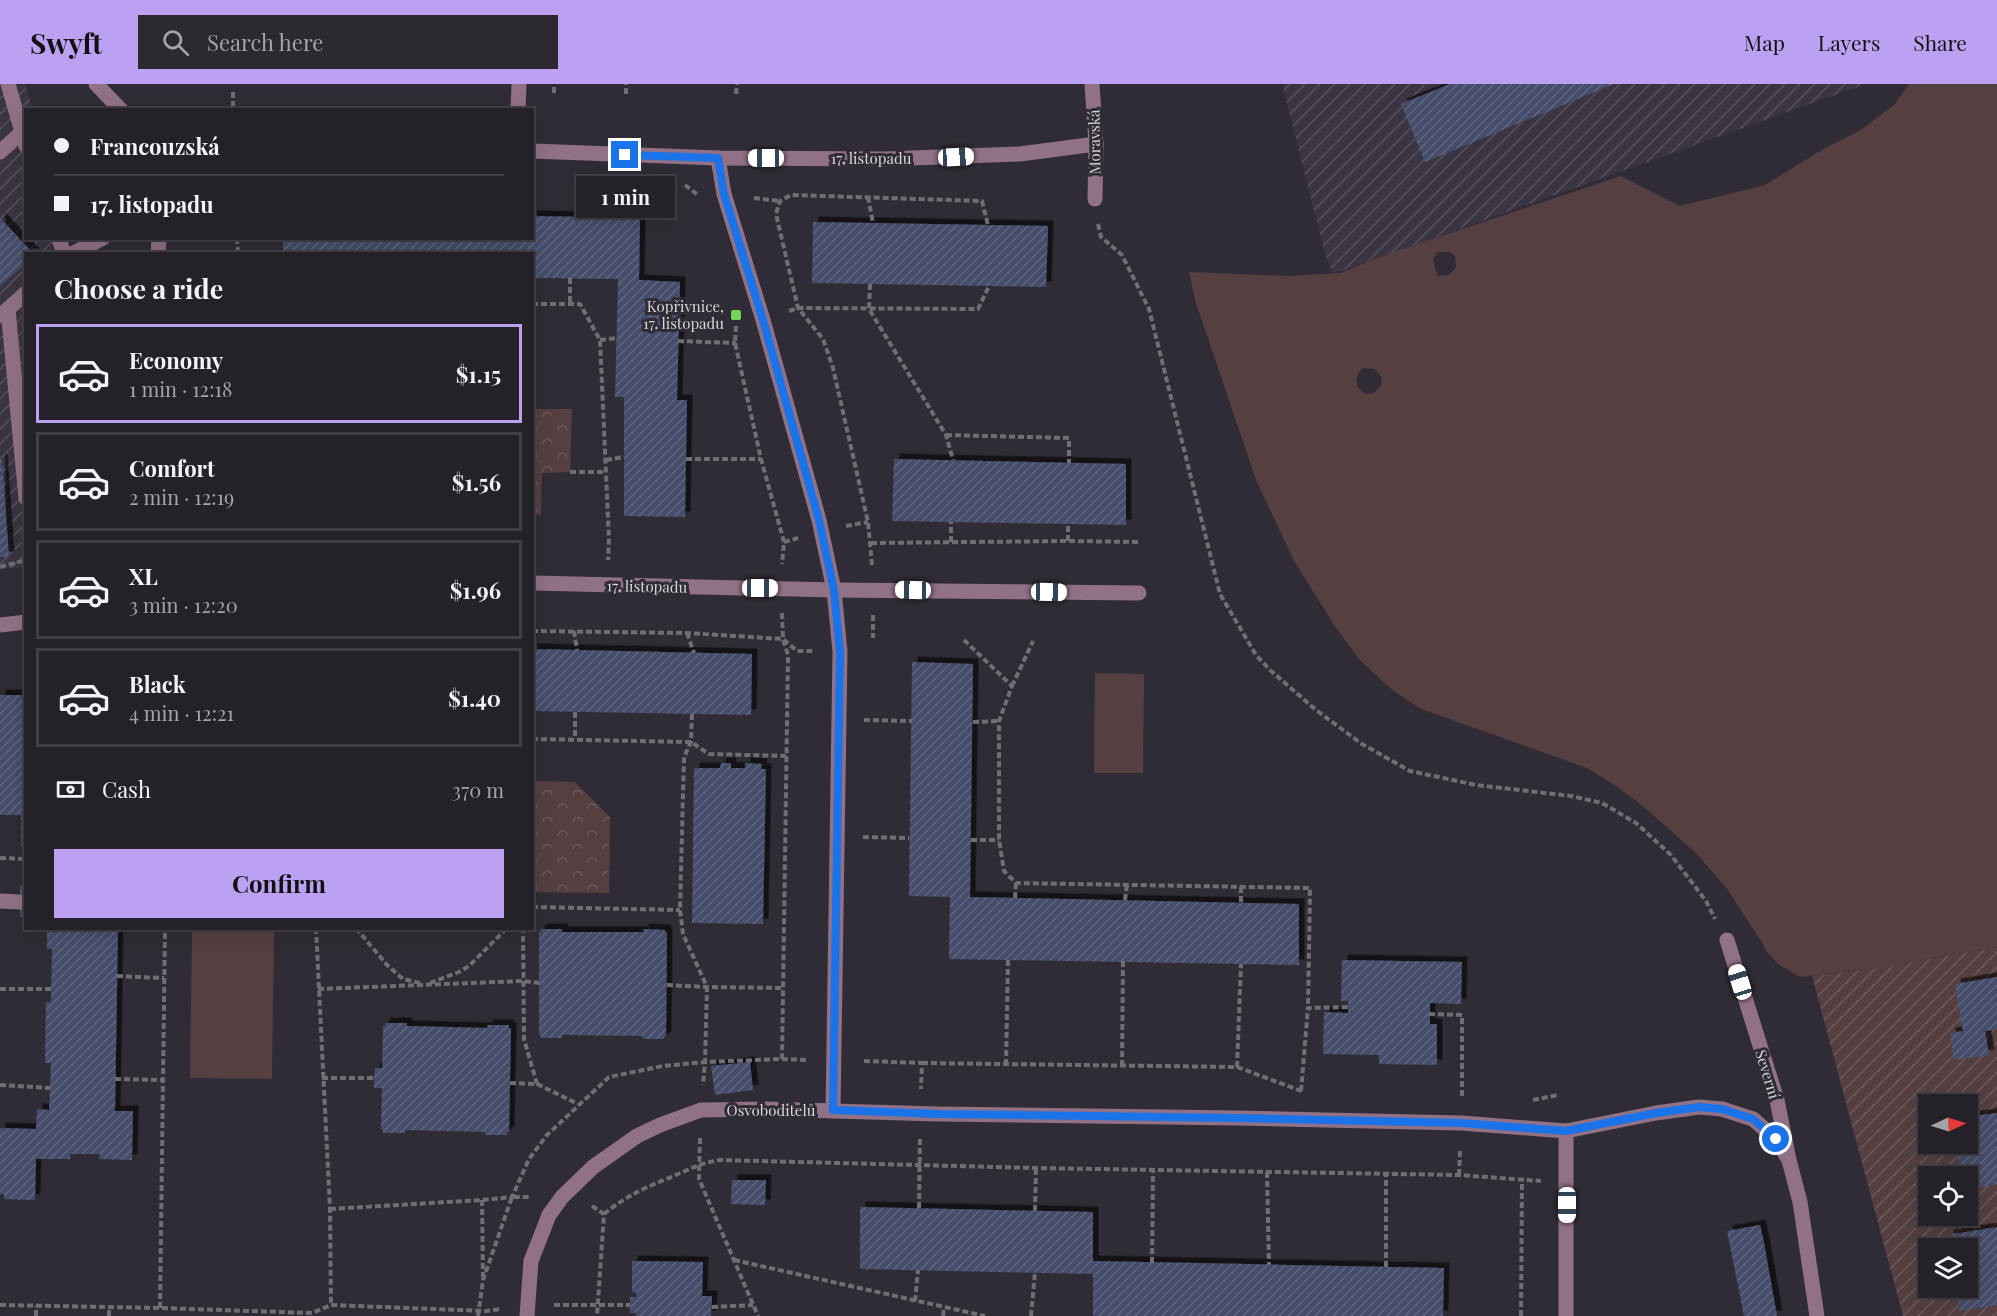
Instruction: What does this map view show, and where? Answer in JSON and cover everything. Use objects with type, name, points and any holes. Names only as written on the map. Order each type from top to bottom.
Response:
[{"type":"street","points":[[0,152],[23,139],[8,84]]},
{"type":"street","points":[[96,84],[119,108]]},
{"type":"street","points":[[518,108],[519,84]]},
{"type":"street","name":"Moravská","points":[[1092,84],[1096,144],[1095,200]]},
{"type":"street","name":"17. listopadu","points":[[534,151],[718,158],[935,158],[1020,154],[1096,144]]},
{"type":"street","points":[[718,158],[724,194],[763,320],[819,520],[834,590],[840,652],[833,1110]]},
{"type":"street","points":[[76,252],[99,240]]},
{"type":"street","points":[[24,295],[4,313],[24,481]]},
{"type":"street","name":"17. listopadu","points":[[534,583],[834,590],[1139,593]]},
{"type":"street","points":[[0,625],[24,622]]},
{"type":"street","points":[[0,901],[20,902]]},
{"type":"street","name":"Severní","points":[[1727,940],[1777,1100],[1800,1202],[1817,1316]]},
{"type":"street","name":"Osvoboditelů","points":[[527,1316],[531,1262],[549,1215],[562,1197],[593,1167],[637,1136],[700,1110],[833,1110],[929,1114],[1461,1123],[1566,1131],[1699,1107],[1722,1109],[1753,1119],[1776,1139],[1789,1160]]},
{"type":"street","points":[[1566,1131],[1566,1316]]},
{"type":"path","points":[[554,84],[554,93]]},
{"type":"path","points":[[626,84],[626,94]]},
{"type":"path","points":[[736,94],[737,84]]},
{"type":"path","points":[[233,92],[233,108]]},
{"type":"path","points":[[581,217],[582,178]]},
{"type":"path","points":[[988,225],[982,201],[791,195],[780,201],[776,214],[798,309],[823,339],[833,368],[871,543],[1139,542]]},
{"type":"path","points":[[868,197],[873,223]]},
{"type":"path","points":[[1095,200],[1101,237],[1122,255],[1149,309],[1220,594],[1256,655],[1316,710],[1362,744],[1410,771],[1476,785],[1571,796],[1602,803],[1636,823],[1671,855],[1706,901],[1727,940]]},
{"type":"path","points":[[570,279],[570,304]]},
{"type":"path","points":[[870,284],[869,309],[946,435],[952,460]]},
{"type":"path","points":[[678,341],[735,343],[763,320],[798,309],[978,309],[989,286]]},
{"type":"path","points":[[534,304],[580,304],[600,340],[609,540],[607,585]]},
{"type":"path","points":[[736,324],[735,343],[761,459],[784,542]]},
{"type":"path","points":[[600,340],[617,338]]},
{"type":"path","points":[[946,435],[1069,438],[1069,463]]},
{"type":"path","points":[[606,460],[624,457]]},
{"type":"path","points":[[686,459],[761,459]]},
{"type":"path","points":[[570,472],[606,472]]},
{"type":"path","points":[[951,522],[951,542]]},
{"type":"path","points":[[1068,524],[1068,541]]},
{"type":"path","points":[[0,567],[24,561]]},
{"type":"path","points":[[574,631],[577,650]]},
{"type":"path","points":[[534,632],[687,633],[783,639],[788,655],[782,1059]]},
{"type":"path","points":[[687,633],[694,653]]},
{"type":"path","points":[[964,640],[1012,686]]},
{"type":"path","points":[[1033,640],[999,721],[999,840],[1004,871],[1016,883],[1310,888],[1308,1008],[1301,1091]]},
{"type":"path","points":[[574,712],[575,739]]},
{"type":"path","points":[[692,714],[691,742],[684,757],[680,910],[683,934],[707,987],[705,1062],[700,1110]]},
{"type":"path","points":[[860,720],[912,721]]},
{"type":"path","points":[[973,722],[999,721]]},
{"type":"path","points":[[534,739],[691,742],[709,754],[786,756]]},
{"type":"path","points":[[859,837],[909,838]]},
{"type":"path","points":[[971,840],[999,840]]},
{"type":"path","points":[[0,858],[24,859]]},
{"type":"path","points":[[1015,898],[1016,883]]},
{"type":"path","points":[[1125,900],[1127,884]]},
{"type":"path","points":[[1241,886],[1241,903]]},
{"type":"path","points":[[534,907],[680,910]]},
{"type":"path","points":[[160,1308],[165,930]]},
{"type":"path","points":[[316,930],[330,1209],[331,1305]]},
{"type":"path","points":[[358,930],[387,965],[403,978],[425,984],[469,966],[505,930]]},
{"type":"path","points":[[523,930],[524,1039],[537,1084]]},
{"type":"path","points":[[1006,1065],[1008,960]]},
{"type":"path","points":[[1122,1066],[1124,961]]},
{"type":"path","points":[[864,1061],[1238,1067],[1241,963]]},
{"type":"path","points":[[117,976],[164,978]]},
{"type":"path","points":[[318,989],[523,981],[539,983]]},
{"type":"path","points":[[667,985],[784,987]]},
{"type":"path","points":[[0,989],[52,989]]},
{"type":"path","points":[[1308,1008],[1348,1007]]},
{"type":"path","points":[[1429,1014],[1462,1015],[1462,1100]]},
{"type":"path","points":[[483,1280],[512,1197],[529,1159],[578,1104],[609,1077],[663,1066],[705,1062],[782,1059],[813,1061]]},
{"type":"path","points":[[921,1063],[921,1096]]},
{"type":"path","points":[[322,1078],[374,1078]]},
{"type":"path","points":[[115,1079],[163,1080]]},
{"type":"path","points":[[510,1083],[537,1084],[578,1104]]},
{"type":"path","points":[[0,1085],[50,1088]]},
{"type":"path","points":[[919,1208],[920,1132]]},
{"type":"path","points":[[1459,1175],[1461,1140]]},
{"type":"path","points":[[597,1316],[604,1214],[623,1198],[699,1163],[719,1160],[1459,1175],[1545,1181]]},
{"type":"path","points":[[699,1163],[699,1179],[758,1316]]},
{"type":"path","points":[[1035,1211],[1036,1168]]},
{"type":"path","points":[[1152,1263],[1153,1170]]},
{"type":"path","points":[[1267,1172],[1269,1265]]},
{"type":"path","points":[[1386,1174],[1386,1267]]},
{"type":"path","points":[[1521,1316],[1522,1178]]},
{"type":"path","points":[[330,1209],[512,1197],[579,1197],[604,1214]]},
{"type":"path","points":[[478,1316],[483,1280],[482,1200]]},
{"type":"path","points":[[733,1260],[985,1316]]},
{"type":"path","points":[[915,1301],[918,1270]]},
{"type":"path","points":[[1031,1316],[1035,1272]]},
{"type":"path","points":[[0,1305],[312,1314],[331,1305],[460,1310]]},
{"type":"path","points":[[567,1305],[630,1305]]},
{"type":"path","points":[[712,1307],[753,1305]]},
{"type":"path","points":[[36,1306],[36,1316]]},
{"type":"path","points":[[109,1308],[109,1316]]},
{"type":"path","points":[[943,1316],[944,1308]]},
{"type":"shaded area","points":[[0,84],[25,84],[33,108],[24,108],[24,240],[68,240],[69,252],[24,252],[24,567],[0,569]]},
{"type":"shaded area","points":[[1282,84],[1866,84],[1333,274],[1325,254]]},
{"type":"green space","points":[[1909,84],[1997,84],[1997,947],[1871,969],[1800,977],[1778,964],[1766,951],[1727,889],[1697,854],[1644,807],[1616,786],[1587,768],[1421,709],[1392,690],[1359,659],[1336,628],[1294,561],[1256,480],[1196,303],[1189,272],[1291,276],[1340,273],[1393,252],[1621,176],[1680,206],[1765,185],[1825,148],[1861,130],[1894,105]],"holes":[[[1438,252],[1449,252],[1455,256],[1456,267],[1443,276],[1437,275],[1433,259]],[[1362,368],[1374,369],[1381,376],[1382,384],[1374,393],[1365,394],[1358,387],[1356,378]]]},
{"type":"green space","points":[[534,409],[572,409],[570,472],[542,473],[541,515],[534,515]]},
{"type":"green space","points":[[1095,673],[1144,674],[1143,773],[1094,773]]},
{"type":"green space","points":[[534,781],[575,782],[610,817],[609,893],[534,892]]},
{"type":"green space","points":[[192,930],[274,930],[272,1079],[190,1078]]},
{"type":"green space","points":[[1997,947],[1997,1316],[1903,1316],[1812,976],[1871,969]]},
{"type":"building","points":[[1450,84],[1614,84],[1425,162],[1401,104]]},
{"type":"building","points":[[534,216],[640,218],[639,280],[680,282],[677,400],[687,400],[685,517],[624,516],[624,397],[615,397],[618,279],[534,278],[534,252],[283,252],[283,240],[534,240]]},
{"type":"building","points":[[0,218],[32,252],[24,252],[24,265],[0,286]]},
{"type":"building","points":[[813,222],[1048,226],[1046,287],[812,283]]},
{"type":"building","points":[[894,459],[1126,464],[1126,525],[892,521]]},
{"type":"building","points":[[0,460],[2,460],[9,557],[0,557]]},
{"type":"building","points":[[534,649],[752,654],[751,715],[534,711]]},
{"type":"building","points":[[912,662],[973,664],[970,897],[1299,904],[1299,965],[949,959],[950,897],[909,896]]},
{"type":"building","points":[[0,695],[24,695],[24,847],[21,846],[21,815],[0,815]]},
{"type":"building","points":[[721,763],[731,763],[731,768],[745,768],[745,763],[762,764],[761,769],[766,769],[763,924],[692,923],[694,768],[720,768]]},
{"type":"building","points":[[20,885],[24,885],[24,917],[20,917]]},
{"type":"building","points":[[541,929],[562,929],[562,932],[665,930],[667,932],[666,1037],[664,1039],[643,1039],[642,1036],[562,1035],[562,1038],[541,1038],[539,1035],[539,931],[541,932]]},
{"type":"building","points":[[47,930],[118,930],[115,1111],[133,1111],[132,1160],[99,1159],[100,1154],[70,1154],[70,1159],[36,1159],[35,1200],[4,1199],[4,1194],[0,1194],[0,1128],[36,1129],[37,1109],[49,1110],[51,1063],[45,1063],[46,1002],[51,1002],[52,949],[47,949]]},
{"type":"building","points":[[1342,960],[1462,962],[1461,1004],[1430,1003],[1430,1024],[1437,1024],[1437,1065],[1379,1064],[1379,1055],[1323,1054],[1324,1012],[1348,1013],[1348,1001],[1341,1001]]},
{"type":"building","points":[[1997,977],[1997,1029],[1985,1031],[1989,1055],[1954,1060],[1950,1033],[1963,1031],[1955,984]]},
{"type":"building","points":[[385,1023],[407,1023],[407,1026],[488,1028],[487,1025],[509,1025],[511,1028],[509,1132],[506,1132],[507,1135],[485,1135],[485,1132],[405,1130],[405,1133],[383,1133],[381,1130],[382,1088],[374,1088],[374,1078],[375,1068],[382,1068]]},
{"type":"building","points":[[750,1062],[753,1090],[715,1095],[711,1066]]},
{"type":"building","points":[[1997,1113],[1997,1184],[1978,1187],[1978,1166],[1959,1166],[1958,1154],[1978,1154],[1978,1116]]},
{"type":"building","points":[[732,1180],[766,1180],[765,1205],[731,1204]]},
{"type":"building","points":[[860,1207],[1093,1212],[1093,1261],[1444,1268],[1443,1316],[1093,1316],[1093,1274],[860,1269]]},
{"type":"building","points":[[1760,1225],[1777,1316],[1744,1316],[1727,1231]]},
{"type":"building","points":[[1997,1227],[1997,1305],[1960,1311],[1958,1298],[1978,1298],[1978,1238],[1948,1238],[1948,1235]]},
{"type":"building","points":[[632,1261],[703,1262],[702,1296],[712,1296],[711,1316],[636,1316],[636,1313],[630,1313],[630,1297],[636,1297],[636,1293],[632,1292]]},
{"type":"place","name":"Kopřivnice, 17. listopadu","points":[[736,315]]},
{"type":"route","points":[[625,155],[718,158],[724,194],[763,320],[819,520],[834,590],[840,652],[833,1110],[938,1114],[1461,1123],[1566,1131],[1699,1107],[1722,1109],[1753,1119],[1776,1139]]}]
